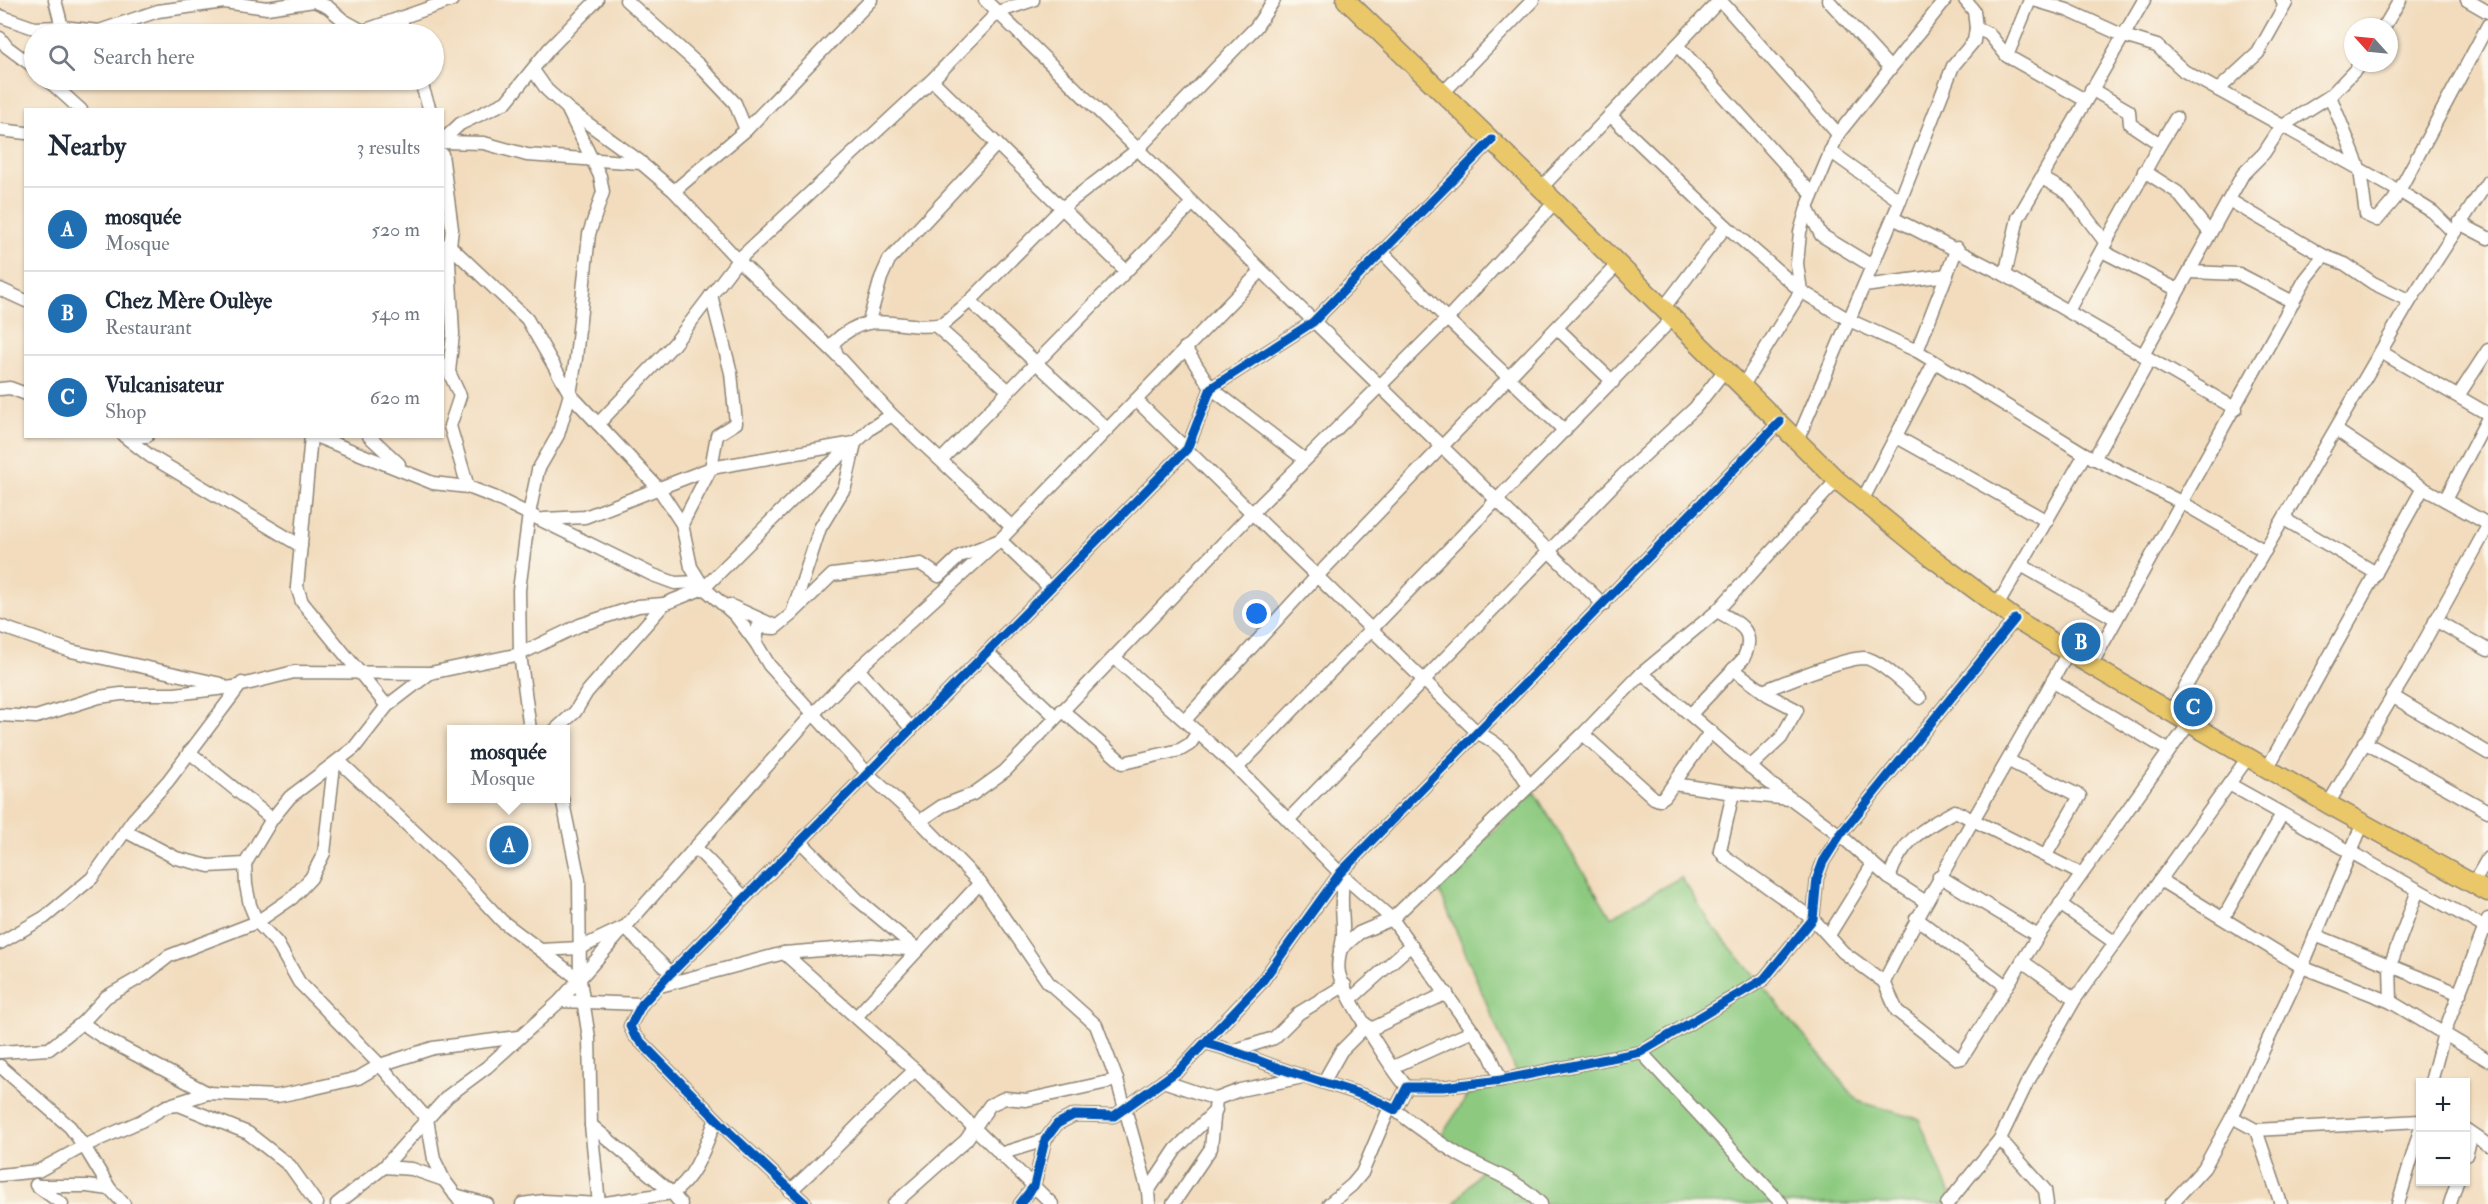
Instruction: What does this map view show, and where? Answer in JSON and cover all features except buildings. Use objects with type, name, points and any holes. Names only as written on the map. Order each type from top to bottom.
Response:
[{"type":"main road","points":[[1346,0],[1492,140],[1837,480],[1862,501],[2015,619],[2328,804],[2481,888]]},
{"type":"street","points":[[55,0],[61,24]]},
{"type":"street","points":[[387,24],[452,0]]},
{"type":"street","points":[[444,139],[460,124],[506,102],[597,0]]},
{"type":"street","points":[[626,0],[700,66],[735,103],[746,130]]},
{"type":"street","points":[[674,190],[746,130],[871,0]]},
{"type":"street","points":[[985,0],[1496,502],[1551,550],[1604,605]]},
{"type":"street","points":[[598,424],[674,344],[738,260],[932,80],[998,12],[1033,0]]},
{"type":"street","points":[[838,356],[833,343],[847,331],[869,321],[936,326],[943,324],[970,301],[1062,208],[1137,150],[1256,27],[1274,0]]},
{"type":"street","points":[[1442,94],[1529,5],[1515,0]]},
{"type":"street","points":[[1541,188],[1720,0],[1838,134]]},
{"type":"street","points":[[1828,0],[1890,68]]},
{"type":"street","points":[[1742,387],[1801,291],[1797,264],[1800,232],[1812,194],[1838,134],[1945,0]]},
{"type":"street","points":[[1797,441],[1893,218],[1953,66],[1974,41],[1976,28],[1974,11],[1965,0]]},
{"type":"street","points":[[2007,56],[2032,0],[2068,5],[2124,36],[2157,46],[2184,71],[2398,191],[2456,228],[2488,238]]},
{"type":"street","points":[[2005,275],[2018,218],[2144,0]]},
{"type":"street","points":[[2389,18],[2400,0]]},
{"type":"street","points":[[2467,0],[2488,12]]},
{"type":"street","points":[[2218,90],[2258,53],[2285,1]]},
{"type":"street","points":[[120,24],[158,11],[224,2],[267,8],[314,2],[330,3],[343,20],[350,24]]},
{"type":"street","points":[[0,16],[24,24]]},
{"type":"street","points":[[401,20],[402,24]]},
{"type":"street","points":[[2330,96],[2361,170],[2366,215],[2377,220],[2394,200],[2488,25]]},
{"type":"street","points":[[1976,28],[1989,34],[2007,56],[2129,111],[2130,124],[2160,144]]},
{"type":"street","points":[[0,38],[7,47],[24,60]]},
{"type":"street","points":[[1677,45],[1812,194]]},
{"type":"street","points":[[533,70],[547,90],[567,108],[642,163],[674,190],[738,260],[838,356],[892,415],[942,459],[1012,527]]},
{"type":"street","points":[[1997,606],[2089,457],[2146,357],[2178,290],[2243,174],[2265,153],[2281,127],[2330,96],[2353,72]]},
{"type":"street","points":[[932,80],[1126,271]]},
{"type":"street","points":[[59,90],[79,108]]},
{"type":"street","points":[[423,90],[429,108]]},
{"type":"street","points":[[529,725],[520,654],[519,590],[529,514],[538,470],[558,435],[570,394],[589,234],[603,192],[600,176],[567,108]]},
{"type":"street","points":[[1610,115],[1726,226],[1801,291],[1849,320],[1917,351],[2089,457],[2181,502],[2265,551]]},
{"type":"street","points":[[2068,311],[2144,171],[2176,118]]},
{"type":"street","points":[[0,130],[24,133]]},
{"type":"street","points":[[806,1204],[716,1119],[634,1035],[630,1026],[632,1019],[642,1004],[671,973],[1187,450],[1211,388],[1313,322],[1492,140]]},
{"type":"street","points":[[444,141],[484,143],[527,155],[642,163]]},
{"type":"street","points":[[869,321],[881,278],[889,260],[997,144]]},
{"type":"street","points":[[1830,151],[1900,201]]},
{"type":"street","points":[[444,169],[452,229],[446,243],[453,334],[449,372],[460,396],[450,426],[468,487]]},
{"type":"street","points":[[2144,171],[2177,192],[2210,233]]},
{"type":"street","points":[[2042,178],[2068,192],[2104,247],[2178,290]]},
{"type":"street","points":[[2171,712],[2410,301],[2488,181]]},
{"type":"street","points":[[2229,200],[2324,255],[2345,264],[2373,283],[2410,301]]},
{"type":"street","points":[[920,821],[942,806],[973,794],[1005,771],[1252,513],[1447,319],[1555,202]]},
{"type":"street","points":[[942,459],[1192,204]]},
{"type":"street","points":[[1807,208],[1821,235],[1872,266]]},
{"type":"street","points":[[1893,218],[1958,248],[2236,409]]},
{"type":"street","points":[[1237,768],[1613,382],[1667,314],[1726,226]]},
{"type":"street","points":[[446,243],[527,319],[570,394],[659,489],[682,524],[691,567],[702,585],[735,615],[769,664],[812,715],[868,774],[920,821],[980,883],[1048,982],[1096,1025],[1126,1108],[1148,1191],[1149,1204]]},
{"type":"street","points":[[1917,351],[1958,248]]},
{"type":"street","points":[[1382,252],[1447,319],[1565,431]]},
{"type":"street","points":[[2091,665],[2181,502],[2236,409],[2293,302],[2324,255]]},
{"type":"street","points":[[1185,720],[1317,576],[1617,264]]},
{"type":"street","points":[[337,1204],[384,1167],[448,1096],[487,1067],[560,1001],[812,715],[858,669],[1000,540],[1261,271]]},
{"type":"street","points":[[2190,272],[2239,274],[2293,302]]},
{"type":"street","points":[[1864,286],[1947,275]]},
{"type":"street","points":[[0,289],[24,300]]},
{"type":"street","points":[[682,524],[711,468],[717,435],[736,423],[731,374],[711,295]]},
{"type":"street","points":[[970,301],[1107,429]]},
{"type":"street","points":[[936,326],[1009,391]]},
{"type":"street","points":[[1557,328],[1613,382]]},
{"type":"street","points":[[1185,348],[1211,388],[1305,460]]},
{"type":"street","points":[[2458,396],[2488,350]]},
{"type":"street","points":[[2381,352],[2488,416],[2445,500]]},
{"type":"street","points":[[1862,501],[1934,363]]},
{"type":"street","points":[[1288,820],[1623,475],[1695,408],[1725,370]]},
{"type":"street","points":[[0,389],[10,388],[24,393]]},
{"type":"street","points":[[1136,399],[1478,733],[1497,742],[1513,759],[1529,786]]},
{"type":"street","points":[[0,716],[36,717],[99,697],[121,694],[169,694],[238,685],[294,672],[430,673],[520,654],[580,625],[638,606],[664,604],[702,585],[812,480],[871,428],[892,415]]},
{"type":"street","points":[[1020,1204],[1034,1186],[1045,1140],[1057,1124],[1074,1116],[1105,1118],[1126,1108],[1180,1069],[1261,983],[1342,875],[1780,422]]},
{"type":"street","points":[[2328,804],[2488,525],[2423,488],[2336,430]]},
{"type":"street","points":[[1897,436],[2048,521]]},
{"type":"street","points":[[127,438],[150,456],[301,546]]},
{"type":"street","points":[[313,438],[297,587],[302,602],[387,706]]},
{"type":"street","points":[[318,438],[405,470],[433,483],[468,487],[542,519],[653,575],[675,583],[702,585]]},
{"type":"street","points":[[371,438],[405,470]]},
{"type":"street","points":[[542,519],[585,517],[711,468],[855,443]]},
{"type":"street","points":[[719,600],[774,626],[792,614],[820,528],[845,487],[855,443]]},
{"type":"street","points":[[1340,950],[1359,933],[1392,919],[1583,734],[1642,673],[1717,611],[1837,480]]},
{"type":"street","points":[[2268,767],[2423,488]]},
{"type":"street","points":[[2284,519],[2376,573]]},
{"type":"street","points":[[1000,540],[1050,588]]},
{"type":"street","points":[[756,643],[758,627],[775,628],[831,575],[921,564],[939,576],[960,556],[1000,540]]},
{"type":"street","points":[[2021,566],[2116,619]]},
{"type":"street","points":[[560,725],[575,712],[587,692],[664,604]]},
{"type":"street","points":[[1691,714],[1743,659],[1749,648],[1749,639],[1740,624],[1717,611]]},
{"type":"street","points":[[1407,1087],[1443,1087],[1501,1080],[1641,1052],[1764,979],[1813,919],[1817,878],[1822,862],[1840,835],[2015,619]]},
{"type":"street","points":[[2435,620],[2488,650]]},
{"type":"street","points":[[0,626],[71,651],[238,685]]},
{"type":"street","points":[[987,652],[1059,714],[1123,763],[1180,750],[1190,744],[1198,732]]},
{"type":"street","points":[[1884,982],[1939,876],[2009,761],[2068,652]]},
{"type":"street","points":[[1115,658],[1237,768],[1342,875],[1392,919],[1490,1055],[1501,1080]]},
{"type":"street","points":[[1763,691],[1799,677],[1865,658],[1880,664],[1920,698]]},
{"type":"street","points":[[858,669],[912,729]]},
{"type":"street","points":[[1733,669],[1763,691],[1797,710],[1781,738],[1750,767]]},
{"type":"street","points":[[430,673],[387,706],[354,748],[290,797],[272,819],[245,864],[250,905],[257,922],[277,942],[299,982],[315,1001],[380,1065],[427,1119],[434,1159],[444,1180],[458,1200],[487,1204]]},
{"type":"street","points":[[1642,673],[1750,767],[1840,835],[1889,878],[1926,902]]},
{"type":"street","points":[[2052,681],[2168,750]]},
{"type":"street","points":[[0,943],[45,917],[92,878],[125,831],[189,752],[238,685]]},
{"type":"street","points":[[2392,696],[2488,753]]},
{"type":"street","points":[[1733,793],[1720,850],[1724,856],[1813,919],[1843,952],[1884,982],[1897,1011],[1958,1059],[1962,1058],[2060,904],[2190,722]]},
{"type":"street","points":[[1583,734],[1659,800],[1665,796],[1711,731]]},
{"type":"street","points":[[2364,742],[2488,811]]},
{"type":"street","points":[[189,752],[272,819]]},
{"type":"street","points":[[1947,1204],[2000,1139],[2026,1085],[2075,999],[2249,756]]},
{"type":"street","points":[[2009,761],[2080,796],[2046,855]]},
{"type":"street","points":[[0,1052],[49,1049],[82,1023],[106,997],[146,974],[169,956],[257,922],[292,898],[310,878],[324,853],[337,763]]},
{"type":"street","points":[[337,763],[450,865],[502,921],[580,980]]},
{"type":"street","points":[[1674,784],[1791,799]]},
{"type":"street","points":[[2229,784],[2418,890],[2487,925],[2444,1033],[2433,1078]]},
{"type":"street","points":[[563,803],[579,880],[580,980],[589,1038],[591,1125],[599,1204]]},
{"type":"street","points":[[1889,878],[1899,852],[1932,824],[1955,811],[2081,874]]},
{"type":"street","points":[[2224,917],[2282,814]]},
{"type":"street","points":[[2170,1204],[2204,1168],[2232,1117],[2302,967],[2363,823]]},
{"type":"street","points":[[125,831],[176,858],[209,866],[245,864]]},
{"type":"street","points":[[801,842],[857,899],[918,951]]},
{"type":"street","points":[[695,847],[745,898]]},
{"type":"street","points":[[2481,888],[2488,858]]},
{"type":"street","points":[[1828,935],[1873,864]]},
{"type":"street","points":[[1342,875],[1340,895],[1343,936],[1338,966],[1345,985],[1368,1027],[1407,1087]]},
{"type":"street","points":[[1939,876],[2038,936]]},
{"type":"street","points":[[2160,880],[2224,917],[2302,967],[2391,1002],[2488,1060]]},
{"type":"street","points":[[855,1017],[980,883]]},
{"type":"street","points":[[2391,1002],[2390,966],[2418,890]]},
{"type":"street","points":[[2060,904],[2114,942]]},
{"type":"street","points":[[1916,918],[2006,986]]},
{"type":"street","points":[[542,950],[579,948],[624,927]]},
{"type":"street","points":[[624,927],[671,973]]},
{"type":"street","points":[[2315,935],[2460,994]]},
{"type":"street","points":[[1352,998],[1411,945]]},
{"type":"street","points":[[660,986],[784,953],[872,946],[918,951]]},
{"type":"street","points":[[784,953],[915,1070],[1052,1204]]},
{"type":"street","points":[[2022,961],[2075,999]]},
{"type":"street","points":[[1236,1050],[1274,1038],[1299,1013],[1345,985]]},
{"type":"street","points":[[1324,1081],[1341,1051],[1368,1027],[1447,993]]},
{"type":"street","points":[[560,1001],[642,1004]]},
{"type":"street","points":[[619,1004],[632,1019]]},
{"type":"street","points":[[82,1023],[105,1038],[208,1093]]},
{"type":"street","points":[[1393,1067],[1473,1031]]},
{"type":"street","points":[[1,1174],[38,1171],[84,1146],[172,1105],[208,1093],[277,1096],[336,1085],[358,1078],[380,1065],[433,1048],[518,1037]]},
{"type":"street","points":[[1205,1043],[1236,1050],[1303,1077],[1324,1081],[1374,1098],[1463,1157],[1498,1172],[1527,1189],[1541,1204]]},
{"type":"street","points":[[1641,1052],[1782,1204]]},
{"type":"street","points":[[0,1066],[70,1127],[110,1189],[124,1204]]},
{"type":"street","points":[[790,1191],[837,1149],[871,1110],[915,1070]]},
{"type":"street","points":[[1148,1191],[1176,1149],[1216,1104],[1240,1090],[1303,1077]]},
{"type":"street","points":[[894,1204],[976,1130],[990,1105],[1005,1098],[1026,1100],[1117,1080]]},
{"type":"street","points":[[1163,1081],[1216,1104]]},
{"type":"street","points":[[1329,1204],[1352,1185],[1362,1173],[1392,1108],[1407,1087]]},
{"type":"street","points":[[1173,1204],[1211,1148],[1216,1104]]},
{"type":"street","points":[[172,1105],[248,1133],[290,1166],[317,1204]]},
{"type":"street","points":[[2232,1117],[2256,1130],[2416,1121]]},
{"type":"street","points":[[522,1204],[544,1201],[599,1204],[672,1193],[680,1188],[702,1155],[716,1119]]},
{"type":"street","points":[[591,1125],[672,1193],[681,1204]]},
{"type":"street","points":[[2256,1130],[2281,1204]]},
{"type":"street","points":[[2398,1204],[2420,1132]]},
{"type":"street","points":[[2470,1134],[2488,1145]]},
{"type":"street","points":[[2000,1139],[2045,1190],[2047,1204]]},
{"type":"street","points":[[966,1140],[997,1151],[1045,1140]]},
{"type":"street","points":[[384,1167],[412,1169],[444,1180]]},
{"type":"street","points":[[20,1172],[62,1204]]},
{"type":"street","points":[[37,1186],[87,1186],[110,1189]]},
{"type":"street","points":[[2450,1204],[2456,1186]]},
{"type":"green space","points":[[1534,792],[1611,917],[1681,877],[1711,924],[1858,1101],[1919,1119],[1951,1197],[1962,1204],[1454,1204],[1482,1169],[1439,1139],[1469,1094],[1519,1081],[1437,885]]},
{"type":"cycle path","points":[[806,1204],[729,1132],[634,1035],[630,1026],[642,1004],[1187,449],[1211,388],[1313,322],[1492,140]]},
{"type":"cycle path","points":[[1020,1204],[1034,1186],[1045,1140],[1057,1124],[1074,1115],[1114,1116],[1180,1069],[1261,983],[1340,873],[1780,422]]},
{"type":"cycle path","points":[[1205,1043],[1361,1095],[1395,1110],[1407,1087],[1443,1087],[1501,1080],[1641,1052],[1764,979],[1813,919],[1817,878],[1823,862],[1840,835],[2015,619]]},
{"type":"place","name":"Chez Mère Oulèye","points":[[2081,642]]},
{"type":"place","name":"Vulcanisateur","points":[[2193,707]]},
{"type":"place","name":"mosquée","points":[[509,845]]}]
